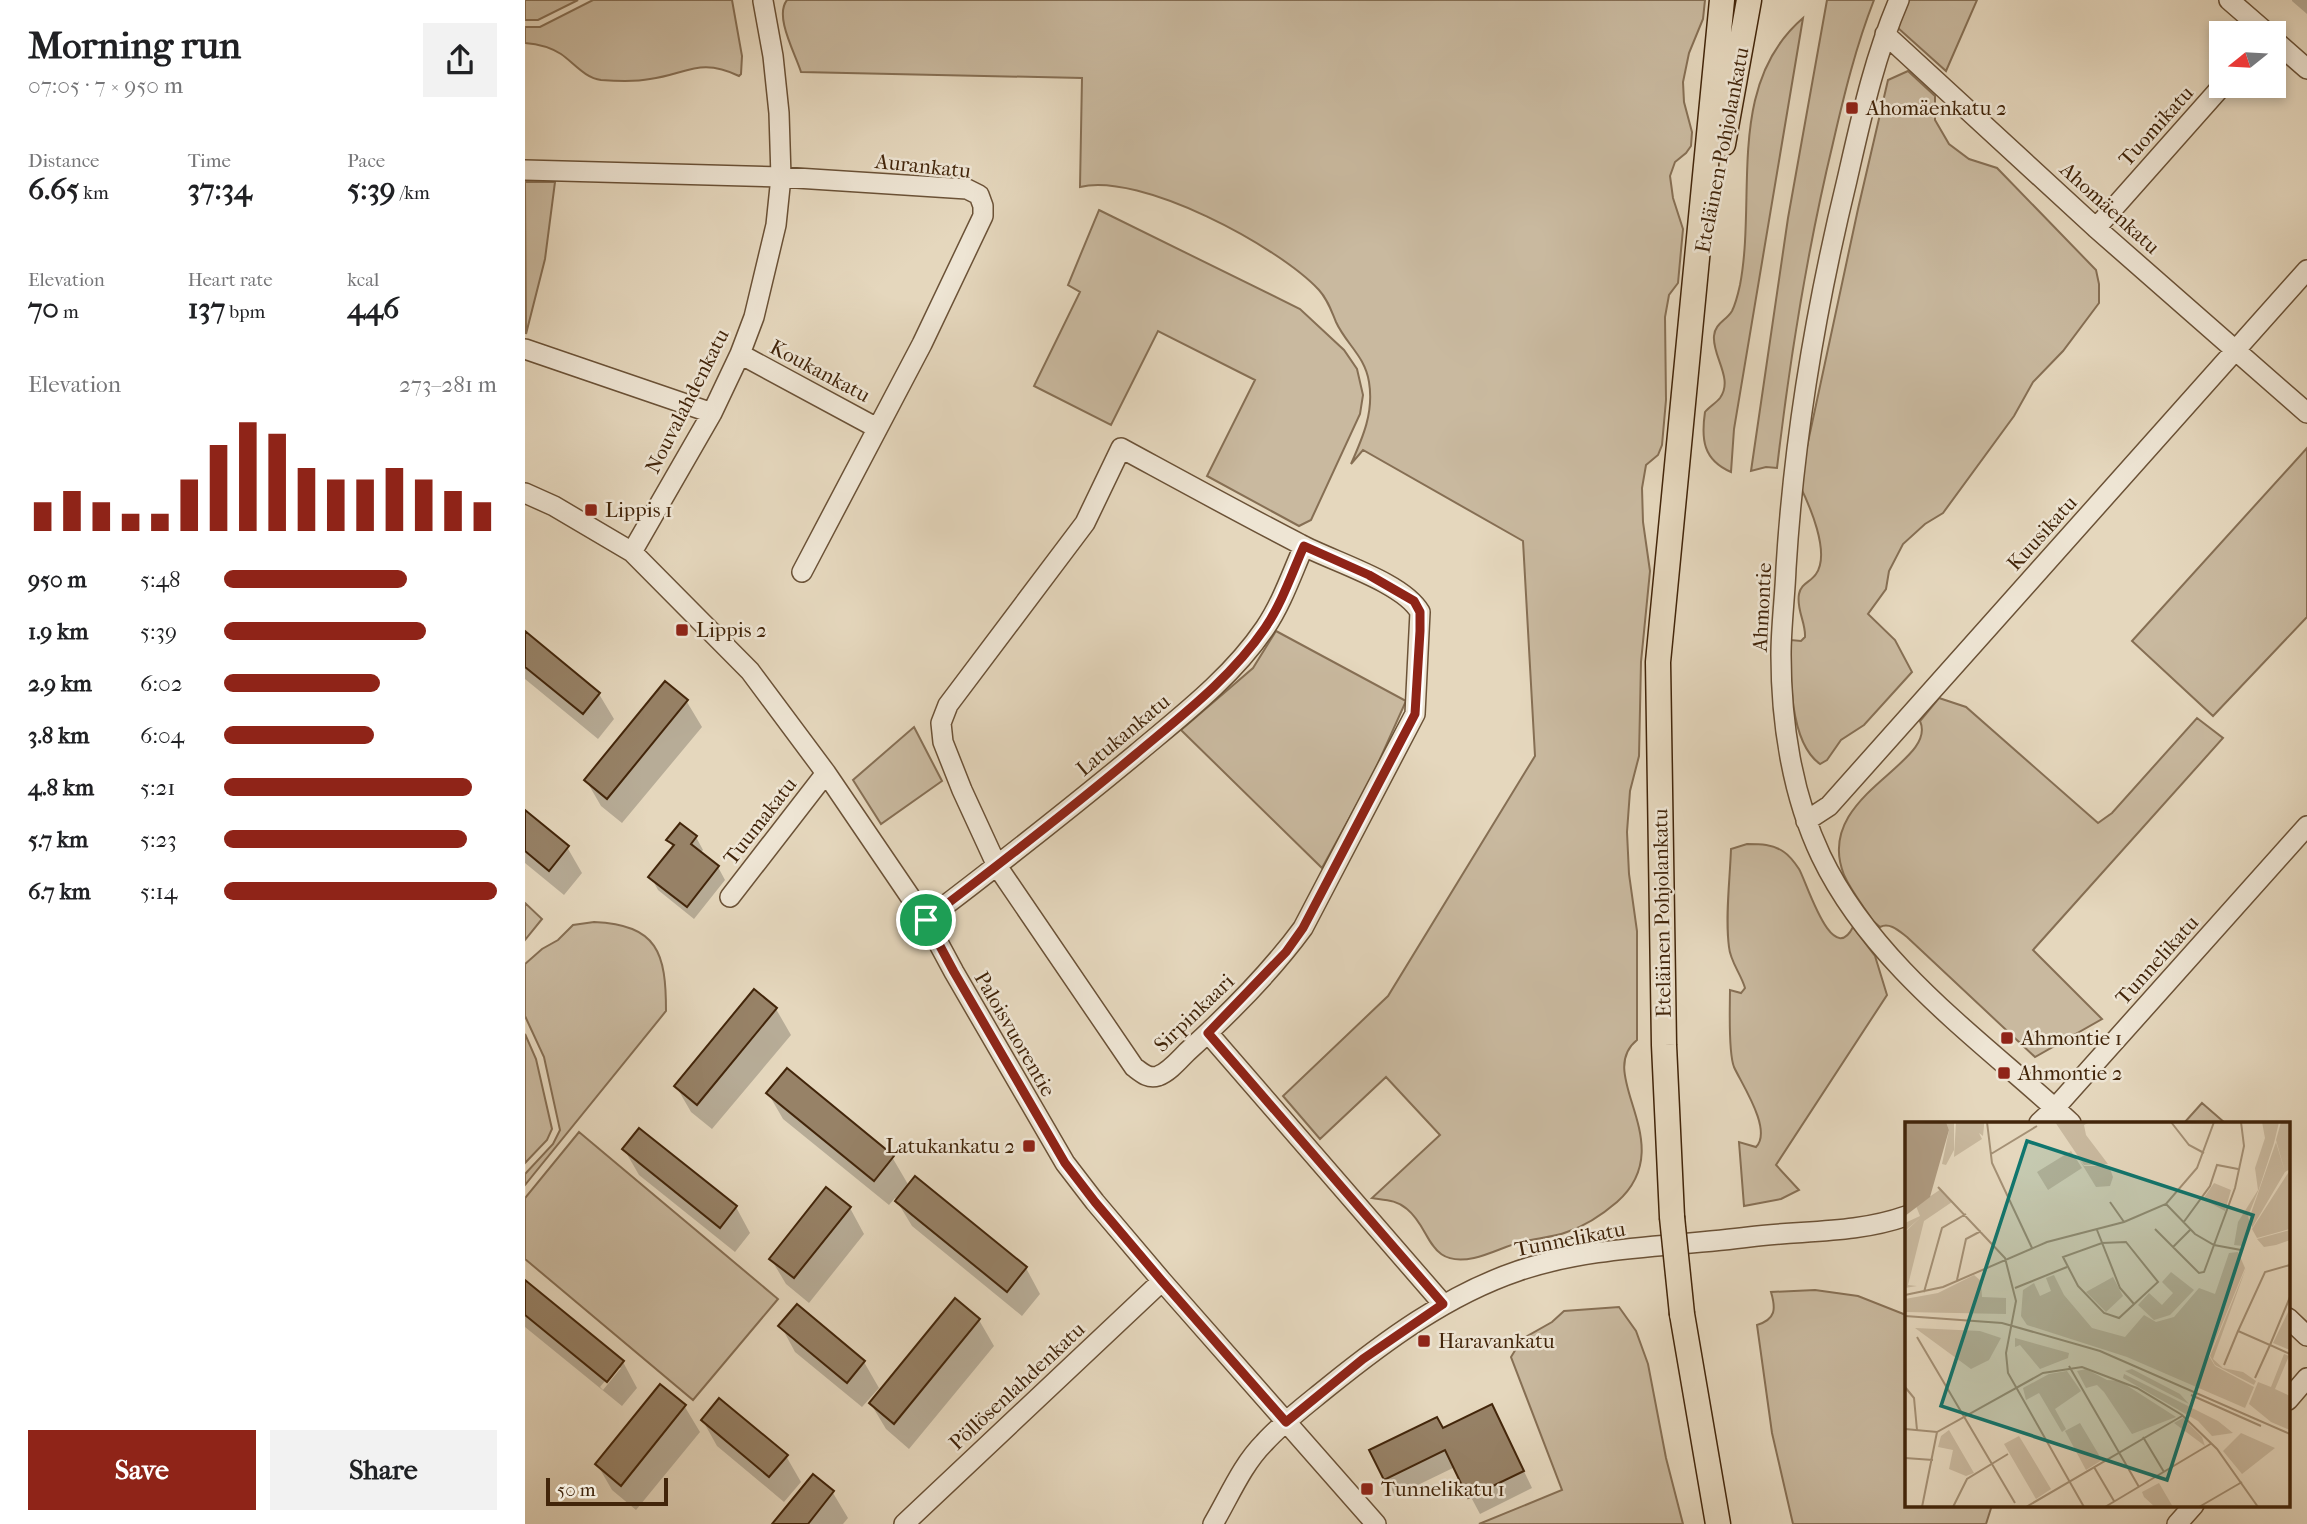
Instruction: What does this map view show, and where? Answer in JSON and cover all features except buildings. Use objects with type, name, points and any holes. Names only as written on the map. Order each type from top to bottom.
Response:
[{"type":"main road","name":"Eteläinen Pohjolankatu","points":[[1718,1524],[1682,1314],[1672,1217],[1664,1045],[1658,662],[1722,0]]},
{"type":"main road","name":"Eteläinen Pohjolankatu","points":[[1694,299],[1749,0]]},
{"type":"street","name":"Ahmontie","points":[[1899,0],[1885,34],[1833,237],[1808,363],[1790,502],[1781,656],[1788,739],[1806,821],[1821,857],[1839,889],[1884,948],[1933,1000],[2070,1122]]},
{"type":"street","points":[[2229,0],[2253,21]]},
{"type":"street","name":"Nouvalahdenkatu","points":[[632,552],[712,412],[740,354],[754,317],[776,225],[781,177],[779,113],[773,56],[763,1]]},
{"type":"street","name":"Ahomäenkatu","points":[[1885,34],[2096,228],[2307,413]]},
{"type":"street","points":[[2286,50],[2307,69]]},
{"type":"street","name":"Tuomikatu","points":[[2096,228],[2211,98]]},
{"type":"street","name":"Aurankatu","points":[[525,170],[781,177],[967,189],[979,195],[983,216],[922,344],[802,572]]},
{"type":"street","name":"Kuusikatu","points":[[1806,821],[1829,806],[2307,270]]},
{"type":"street","points":[[525,349],[712,412]]},
{"type":"street","name":"Koukankatu","points":[[740,354],[877,428]]},
{"type":"street","name":"Sirpinkaari","points":[[1121,448],[1304,546],[1369,575],[1414,601],[1420,612],[1415,714],[1303,928],[1286,952],[1208,1033],[1165,1072],[1156,1077],[1146,1076],[1134,1067],[997,866],[962,790],[943,741],[941,723],[949,705],[1085,523],[1121,448]]},
{"type":"street","name":"Paloisvuorentie","points":[[525,493],[554,506],[632,552],[750,671],[826,773],[926,920],[967,996],[1065,1163],[1162,1281],[1376,1524]]},
{"type":"street","name":"Latukankatu","points":[[926,920],[1040,834],[1187,712],[1233,668],[1265,628],[1280,602],[1304,546]]},
{"type":"street","name":"Tuumakatu","points":[[730,897],[826,773]]},
{"type":"street","name":"Tunnelikatu","points":[[2040,1122],[2307,826]]},
{"type":"street","points":[[1208,1033],[1443,1304]]},
{"type":"street","name":"Tunnelikatu","points":[[1213,1524],[1262,1444],[1363,1359],[1443,1304],[1518,1271],[1594,1253],[1748,1237],[1854,1230],[1905,1216]]},
{"type":"street","name":"Pöllösenlahdenkatu","points":[[904,1524],[1162,1281]]},
{"type":"street","points":[[2289,1319],[2307,1336]]},
{"type":"street","points":[[2289,1399],[2307,1378]]},
{"type":"street","points":[[2177,1524],[2194,1506]]},
{"type":"shaded area","points":[[525,0],[578,0],[538,20],[525,20]]},
{"type":"shaded area","points":[[593,0],[732,0],[742,56],[741,74],[739,76],[725,70],[703,67],[644,80],[601,80],[585,73],[553,49],[525,43],[525,27],[540,27]]},
{"type":"shaded area","points":[[787,0],[1705,0],[1703,19],[1689,53],[1683,82],[1684,102],[1692,132],[1691,146],[1675,162],[1670,176],[1673,198],[1683,229],[1678,283],[1669,295],[1665,317],[1666,400],[1662,445],[1658,455],[1646,465],[1642,488],[1643,522],[1650,571],[1641,662],[1639,756],[1630,791],[1627,832],[1629,874],[1637,931],[1637,1040],[1626,1055],[1624,1072],[1640,1134],[1641,1157],[1635,1180],[1617,1202],[1600,1215],[1567,1232],[1518,1243],[1474,1258],[1459,1260],[1447,1257],[1432,1245],[1407,1209],[1395,1202],[1372,1198],[1440,1135],[1386,1077],[1320,1139],[1283,1096],[1388,996],[1535,756],[1523,541],[1363,450],[1351,464],[1369,414],[1367,373],[1340,330],[1325,298],[1299,272],[1241,234],[1171,201],[1106,185],[1080,187],[1082,78],[801,72],[784,25],[783,15]]},
{"type":"shaded area","points":[[1827,0],[1874,0],[1846,89],[1815,224],[1794,345],[1777,468],[1766,467],[1751,471],[1788,218]]},
{"type":"shaded area","points":[[1908,0],[1977,0],[1946,71],[1898,28]]},
{"type":"shaded area","points":[[1803,18],[1734,429],[1731,472],[1709,455],[1704,440],[1705,412],[1720,398],[1725,383],[1714,336],[1716,328],[1732,311],[1740,285],[1753,108],[1763,75],[1779,45]]},
{"type":"shaded area","points":[[1908,71],[1935,96],[1935,120],[1949,144],[1969,159],[1997,168],[2096,270],[2099,303],[2063,351],[2033,382],[2014,416],[1943,513],[1925,524],[1903,544],[1889,571],[1886,589],[1868,614],[1895,640],[1912,672],[1864,725],[1841,740],[1827,760],[1820,764],[1802,740],[1793,706],[1791,640],[1801,641],[1805,637],[1799,594],[1802,587],[1816,574],[1821,554],[1817,529],[1799,484],[1888,80]]},
{"type":"shaded area","points":[[525,182],[555,182],[545,259],[526,334]]},
{"type":"shaded area","points":[[1099,210],[1300,309],[1344,350],[1357,369],[1363,395],[1360,414],[1311,520],[1299,526],[1207,476],[1255,380],[1158,331],[1111,425],[1034,386],[1080,292],[1068,285]]},
{"type":"shaded area","points":[[2307,448],[2307,617],[2213,716],[2132,641]]},
{"type":"shaded area","points":[[1276,631],[1406,701],[1371,779],[1322,868],[1181,730],[1253,668]]},
{"type":"shaded area","points":[[1939,698],[1966,707],[2098,823],[2112,813],[2197,718],[2223,738],[2033,950],[2102,1019],[2035,1057],[1907,937],[1894,928],[1880,927],[1873,921],[1844,875],[1839,847],[1845,823],[1859,802],[1912,752],[1921,737],[1920,721]]},
{"type":"shaded area","points":[[914,727],[942,781],[881,824],[853,780]]},
{"type":"shaded area","points":[[1747,844],[1771,846],[1780,849],[1790,858],[1799,869],[1829,930],[1837,937],[1845,937],[1853,927],[1875,956],[1887,995],[1776,1165],[1799,1190],[1781,1199],[1744,1206],[1739,1142],[1756,1147],[1761,1130],[1754,1107],[1732,1060],[1730,990],[1741,993],[1745,988],[1730,952],[1727,923],[1731,849]]},
{"type":"shaded area","points":[[525,903],[542,919],[525,940]]},
{"type":"shaded area","points":[[594,922],[632,929],[645,936],[654,946],[664,973],[666,1011],[525,1185],[525,1174],[553,1144],[560,1130],[544,1057],[525,1016],[525,964],[542,949],[558,940],[573,925]]},
{"type":"shaded area","points":[[525,1034],[536,1059],[552,1129],[547,1140],[525,1163]]},
{"type":"shaded area","points":[[2202,1103],[2224,1122],[2185,1122]]},
{"type":"shaded area","points":[[579,1132],[778,1299],[693,1400],[525,1259],[525,1198]]},
{"type":"shaded area","points":[[1815,1290],[1858,1296],[1905,1315],[1905,1506],[1992,1506],[1986,1524],[1793,1524],[1772,1433],[1757,1325],[1768,1320],[1773,1313],[1771,1292]]},
{"type":"shaded area","points":[[1619,1307],[1636,1331],[1648,1364],[1666,1458],[1683,1524],[1479,1524],[1562,1490],[1511,1357],[1522,1339],[1552,1322],[1564,1311]]},
{"type":"place","name":"Ahomäenkatu 2","points":[[1852,108]]},
{"type":"place","name":"Lippis 1","points":[[591,510]]},
{"type":"place","name":"Lippis 2","points":[[682,630]]},
{"type":"place","name":"Ahmontie 1","points":[[2007,1038]]},
{"type":"place","name":"Ahmontie 2","points":[[2004,1073]]},
{"type":"place","name":"Latukankatu 2","points":[[1029,1146]]},
{"type":"place","name":"Haravankatu","points":[[1424,1341]]},
{"type":"place","name":"Tunnelikatu 1","points":[[1367,1489]]},
{"type":"route","points":[[1304,546],[1369,575],[1414,601],[1420,612],[1415,714],[1303,928],[1286,952],[1208,1033],[1443,1304],[1363,1359],[1286,1422],[1162,1281],[1065,1163],[926,920],[1040,834],[1187,712],[1233,668],[1265,628],[1280,602],[1304,546]]}]
